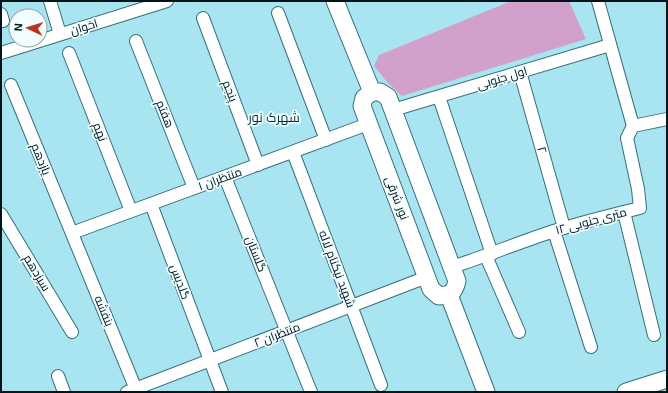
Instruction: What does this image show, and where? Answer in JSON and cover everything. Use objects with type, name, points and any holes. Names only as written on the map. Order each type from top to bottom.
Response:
[{"type":"street","points":[[50,1],[60,34]]},
{"type":"street","name":"اخوان","points":[[1,52],[167,1]]},
{"type":"street","points":[[335,1],[372,92],[380,92],[388,97],[457,281],[455,290],[449,295],[486,392]]},
{"type":"street","points":[[598,1],[633,126],[667,119]]},
{"type":"street","points":[[278,13],[326,140]]},
{"type":"street","name":"پنجم","points":[[203,18],[258,165]]},
{"type":"street","name":"هفتم","points":[[136,41],[194,188]]},
{"type":"street","name":"اول جنوبی","points":[[393,110],[610,45]]},
{"type":"street","name":"نهم","points":[[69,53],[131,211]]},
{"type":"street","name":"۲","points":[[520,72],[559,230],[591,347]]},
{"type":"street","name":"یازدهم","points":[[11,85],[72,233]]},
{"type":"street","name":"نور شرقی","points":[[372,92],[364,98],[362,106],[368,124],[431,289],[439,296],[449,295]]},
{"type":"street","points":[[439,97],[489,255],[519,332]]},
{"type":"street","name":"منتظران ۱","points":[[72,233],[368,124]]},
{"type":"street","name":"۱۲ متری جنوبی","points":[[452,267],[559,230],[640,208],[638,189],[627,138],[633,126]]},
{"type":"street","name":"شهید نیکنام لاله","points":[[292,152],[381,385]]},
{"type":"street","name":"گلستان","points":[[225,177],[311,392]]},
{"type":"street","name":"گلدیس","points":[[151,204],[209,361],[222,392]]},
{"type":"street","points":[[624,212],[654,334]]},
{"type":"street","name":"سیزدهم","points":[[1,214],[72,332]]},
{"type":"street","name":"بنفشه","points":[[72,233],[133,391]]},
{"type":"street","name":"منتظران ۲","points":[[133,391],[427,277]]},
{"type":"street","points":[[58,376],[64,392]]},
{"type":"street","points":[[626,392],[667,379]]},
{"type":"shaded area","points":[[511,1],[569,1],[586,39],[402,96],[388,83],[374,66],[379,55]]},
{"type":"district","name":"شهرک نور","points":[[274,117]]}]
